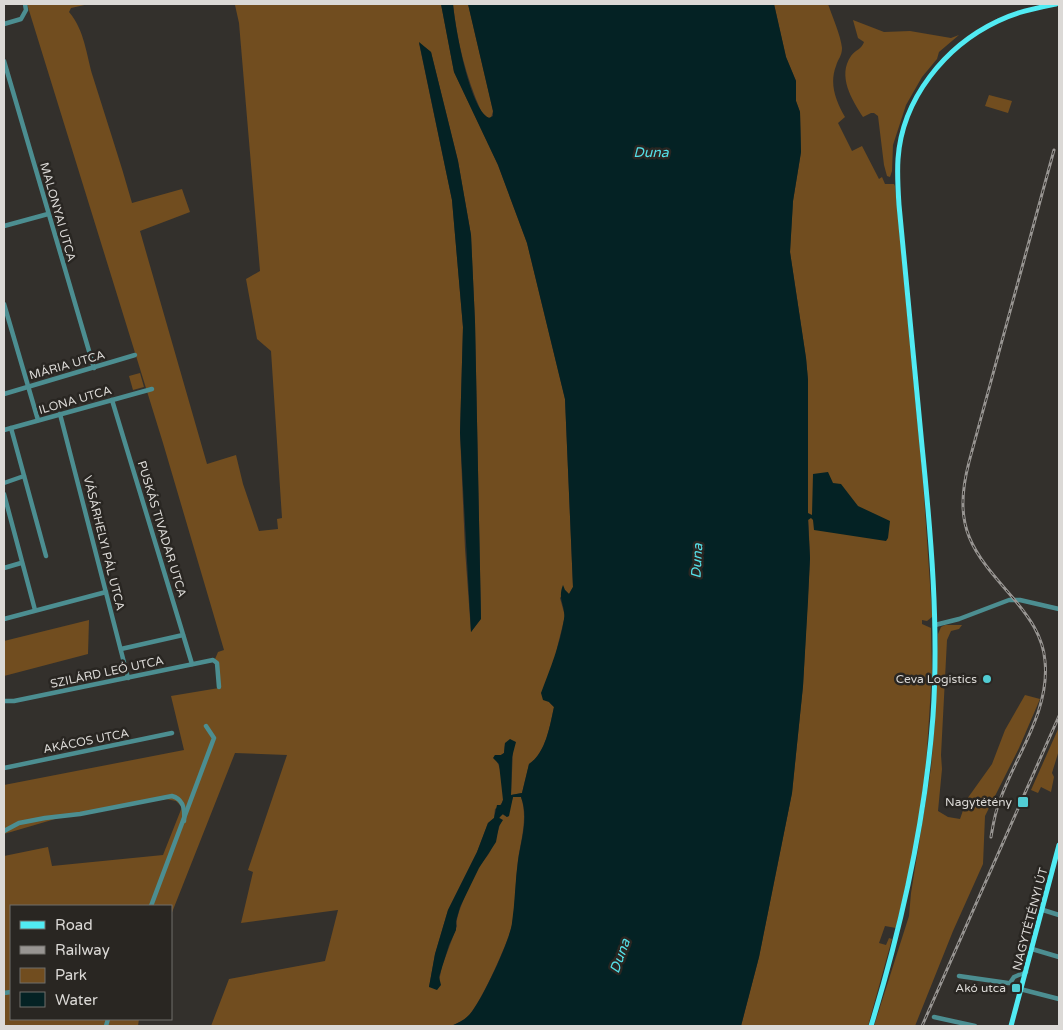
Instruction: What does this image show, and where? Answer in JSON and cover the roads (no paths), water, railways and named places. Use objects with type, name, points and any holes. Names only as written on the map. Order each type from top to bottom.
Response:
[{"type":"main road","points":[[871,1026],[907,894],[920,828],[933,714],[935,625],[932,560],[899,199],[898,158],[904,130],[914,103],[927,80],[943,60],[972,36],[999,20],[1036,8],[1056,4]]},
{"type":"main road","name":"NAGYTÉTÉNYI ÚT","points":[[1011,1026],[1059,845]]},
{"type":"street","points":[[4,24],[21,18],[26,10],[25,4]]},
{"type":"street","name":"MALONYAI UTCA","points":[[4,61],[94,368]]},
{"type":"street","points":[[4,226],[48,214]]},
{"type":"street","points":[[4,304],[38,420]]},
{"type":"street","name":"MÁRIA UTCA","points":[[4,394],[136,355]]},
{"type":"street","name":"ILONA UTCA","points":[[4,430],[152,389]]},
{"type":"street","name":"PUSKÁS TIVADAR UTCA","points":[[112,400],[192,664]]},
{"type":"street","name":"VÁSÁRHELYI PÁL UTCA","points":[[60,414],[128,678]]},
{"type":"street","points":[[11,428],[46,556]]},
{"type":"street","points":[[4,483],[24,476]]},
{"type":"street","points":[[4,494],[34,610]]},
{"type":"street","points":[[4,524],[11,522]]},
{"type":"street","points":[[4,568],[22,564]]},
{"type":"street","points":[[4,619],[106,592]]},
{"type":"street","points":[[935,625],[1009,600],[1020,600],[1059,609]]},
{"type":"street","points":[[121,649],[184,635]]},
{"type":"street","name":"SZILÁRD LEÓ UTCA","points":[[4,700],[14,701],[213,660],[217,663],[219,687]]},
{"type":"street","points":[[151,905],[214,738],[206,726]]},
{"type":"street","name":"AKÁCOS UTCA","points":[[4,768],[172,733]]},
{"type":"street","points":[[4,831],[20,823],[80,814],[172,796],[180,800],[184,806],[184,821]]},
{"type":"street","points":[[1043,910],[1059,915]]},
{"type":"street","points":[[1032,949],[1059,957]]},
{"type":"street","points":[[959,976],[1010,983],[1014,977],[1026,972]]},
{"type":"street","points":[[1020,989],[1059,1000]]},
{"type":"street","points":[[934,1016],[975,1026]]},
{"type":"water","name":"Duna","points":[[441,4],[453,4],[460,47],[469,83],[475,99],[489,118],[493,116],[493,111],[468,4],[774,4],[786,57],[796,81],[796,101],[800,112],[801,152],[793,201],[790,252],[808,380],[808,513],[812,515],[813,474],[828,472],[833,483],[841,484],[858,506],[890,521],[886,541],[814,530],[813,520],[811,518],[808,520],[810,558],[808,601],[803,686],[792,793],[759,957],[741,1026],[451,1026],[466,1018],[475,1007],[495,970],[510,932],[524,821],[521,797],[513,797],[509,816],[507,817],[503,814],[499,818],[503,820],[499,826],[496,842],[479,868],[460,907],[456,921],[456,930],[439,977],[441,985],[437,990],[429,987],[435,954],[448,910],[477,852],[488,823],[494,818],[497,805],[501,805],[503,800],[499,764],[493,758],[495,755],[504,753],[505,743],[510,739],[516,742],[512,757],[511,795],[522,793],[529,764],[540,753],[546,738],[554,707],[549,702],[543,700],[541,693],[560,638],[564,619],[561,590],[563,585],[569,594],[573,587],[565,399],[527,243],[498,165],[454,72]]},
{"type":"water","points":[[419,42],[431,52],[458,161],[471,235],[475,322],[481,619],[471,632],[460,433],[463,327],[452,200]]},
{"type":"railway","points":[[991,837],[998,805],[1037,715],[1045,679],[1045,661],[1041,643],[1030,620],[986,566],[969,537],[963,504],[964,485],[1054,150]]},
{"type":"railway","points":[[922,1026],[1059,716]]},
{"type":"place","name":"Ceva Logistics","points":[[987,679]]},
{"type":"place","name":"Nagytétény","points":[[1023,802]]},
{"type":"place","name":"Akó utca","points":[[1016,988]]}]
